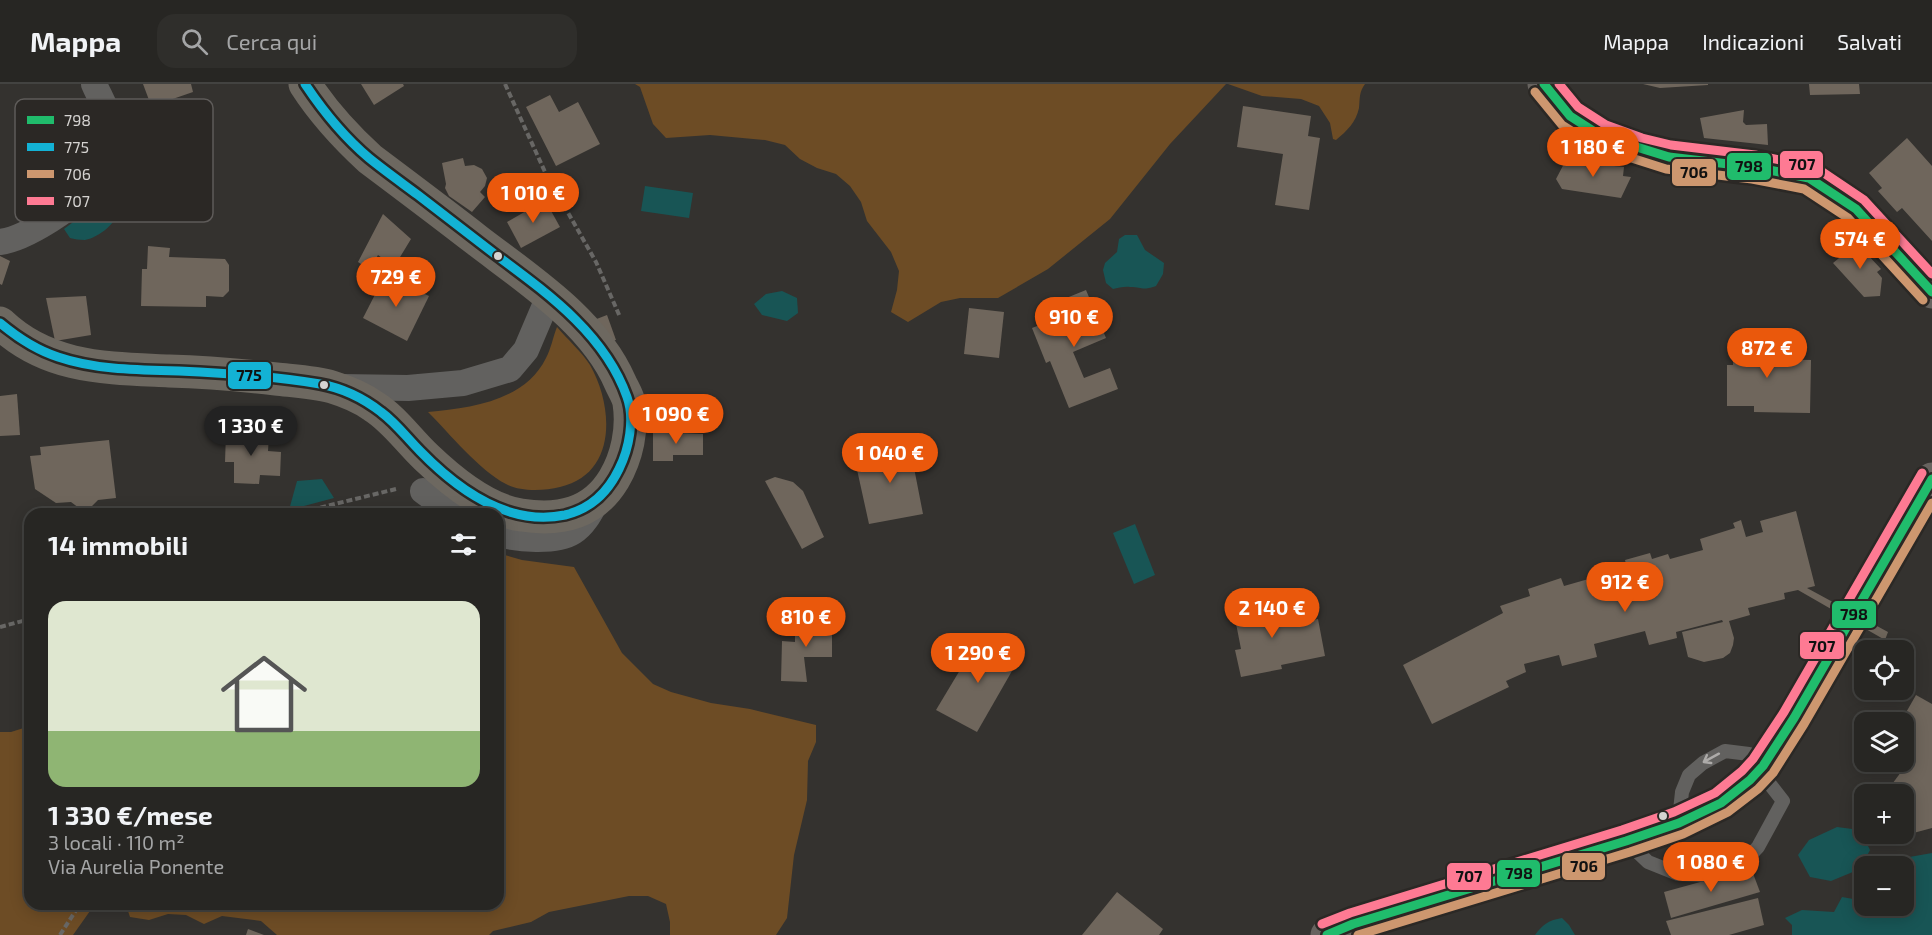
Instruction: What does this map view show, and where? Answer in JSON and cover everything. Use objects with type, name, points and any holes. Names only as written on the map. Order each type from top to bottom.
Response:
[{"type":"main road","points":[[305,84],[343,134],[370,159],[549,296],[597,342],[612,363],[629,401],[630,434],[619,469],[607,491],[596,502],[582,510],[560,516],[521,515],[504,510]]},
{"type":"main road","points":[[1544,84],[1570,116],[1601,136],[1669,157],[1754,167],[1809,178],[1856,209],[1932,292]]},
{"type":"main road","points":[[0,323],[12,334],[44,352],[76,364],[110,369],[239,375],[331,387],[372,405],[404,432],[426,457],[495,508]]},
{"type":"main road","points":[[1327,935],[1353,924],[1626,841],[1679,823],[1721,803],[1750,780],[1763,766],[1800,709],[1932,479]]},
{"type":"street","points":[[94,84],[100,99]]},
{"type":"street","points":[[0,242],[10,241],[40,228],[47,222]]},
{"type":"street","points":[[331,387],[408,388],[463,383],[510,369],[526,350],[549,296]]},
{"type":"street","points":[[423,491],[446,508]]},
{"type":"street","points":[[504,536],[514,538],[552,538],[572,533],[585,521],[596,502]]},
{"type":"lane","points":[[1626,841],[1648,862],[1678,874],[1708,875],[1742,864],[1758,847],[1782,801],[1765,778],[1763,766],[1749,754],[1725,751],[1702,763],[1689,775],[1682,792],[1679,823]]},
{"type":"path","points":[[505,84],[545,172],[596,262]]},
{"type":"path","points":[[317,508],[391,489],[423,491]]},
{"type":"path","points":[[0,627],[24,622]]},
{"type":"path","points":[[60,935],[76,910]]},
{"type":"shaded area","points":[[635,84],[1226,84],[1170,144],[1110,219],[1048,269],[998,298],[960,298],[941,302],[908,322],[891,312],[899,271],[891,252],[867,221],[861,202],[850,186],[836,174],[800,159],[785,145],[765,140],[710,135],[666,138],[653,124],[640,87]]},
{"type":"shaded area","points":[[1228,84],[1365,84],[1361,92],[1356,118],[1336,140],[1333,139],[1330,123],[1319,106],[1301,99],[1262,96]]},
{"type":"shaded area","points":[[557,327],[587,360],[598,382],[606,419],[601,454],[592,468],[579,480],[547,489],[532,490],[512,487],[486,470],[428,412],[462,408],[495,400],[525,384],[537,373],[546,358]]},
{"type":"shaded area","points":[[504,555],[522,560],[574,567],[622,653],[653,684],[671,692],[711,703],[750,709],[816,725],[816,742],[808,761],[807,800],[794,855],[787,918],[776,935],[670,935],[666,904],[648,896],[629,896],[549,912],[531,922],[493,931],[489,935],[277,935],[261,921],[222,916],[204,924],[186,915],[168,914],[149,920],[130,917],[128,910],[504,910]]},
{"type":"shaded area","points":[[24,728],[24,910],[91,910],[73,935],[0,935],[0,732],[11,732]]},
{"type":"water","points":[[645,186],[693,193],[689,218],[641,211]]},
{"type":"water","points":[[73,222],[112,222],[102,233],[85,240],[70,238],[64,229]]},
{"type":"water","points":[[1125,235],[1137,235],[1145,250],[1164,263],[1163,274],[1156,286],[1145,289],[1126,287],[1113,289],[1106,283],[1103,270],[1105,263],[1117,252],[1119,239]]},
{"type":"water","points":[[782,291],[797,298],[798,313],[787,321],[762,315],[754,304],[766,294]]},
{"type":"water","points":[[322,479],[334,498],[290,508],[297,481]]},
{"type":"water","points":[[1135,524],[1155,575],[1134,584],[1113,533]]},
{"type":"water","points":[[1837,827],[1854,829],[1854,844],[1867,844],[1870,850],[1867,856],[1854,856],[1854,871],[1831,881],[1810,877],[1798,855],[1809,840]]},
{"type":"water","points":[[1932,853],[1932,935],[1792,935],[1792,925],[1785,918],[1802,910],[1834,912],[1842,897],[1854,899],[1854,916],[1914,916],[1914,856]]},
{"type":"water","points":[[1562,918],[1575,935],[1535,935],[1546,924]]},
{"type":"building","points":[[143,84],[191,84],[193,92],[173,99],[149,99]]},
{"type":"building","points":[[361,84],[403,84],[404,86],[374,105]]},
{"type":"building","points":[[1643,84],[1708,84],[1708,85],[1660,88]]},
{"type":"building","points":[[1809,84],[1859,84],[1860,94],[1810,95]]},
{"type":"building","points":[[550,95],[559,112],[578,102],[600,144],[556,166],[526,107]]},
{"type":"building","points":[[1243,106],[1311,116],[1308,136],[1320,138],[1309,210],[1275,205],[1283,154],[1237,147]]},
{"type":"building","points":[[1744,110],[1743,122],[1746,125],[1767,124],[1768,145],[1704,138],[1700,118]]},
{"type":"building","points":[[1907,138],[1932,166],[1932,241],[1902,208],[1897,212],[1878,191],[1882,188],[1869,173]]},
{"type":"building","points":[[1578,155],[1604,165],[1624,167],[1623,176],[1631,177],[1621,198],[1562,189],[1556,179],[1567,158],[1573,161]]},
{"type":"building","points":[[463,158],[465,166],[474,165],[482,169],[487,178],[480,192],[485,197],[472,212],[449,196],[445,188],[442,163]]},
{"type":"building","points":[[545,200],[560,227],[521,248],[507,222]]},
{"type":"building","points":[[383,214],[411,239],[394,267],[378,255],[370,270],[358,262]]},
{"type":"building","points":[[1852,238],[1881,269],[1877,272],[1882,278],[1880,296],[1864,297],[1833,263],[1844,254],[1844,247]]},
{"type":"building","points":[[148,246],[170,248],[169,257],[225,259],[229,265],[229,291],[223,297],[206,296],[206,307],[141,306],[142,269],[147,269]]},
{"type":"building","points":[[0,256],[10,261],[2,285],[0,284]]},
{"type":"building","points":[[385,275],[429,296],[407,341],[363,318]]},
{"type":"building","points":[[1086,290],[1106,338],[1073,352],[1084,378],[1110,368],[1118,389],[1069,408],[1050,361],[1046,363],[1032,328],[1055,319],[1049,305]]},
{"type":"building","points":[[86,296],[91,335],[55,341],[46,298]]},
{"type":"building","points":[[969,308],[1004,312],[999,358],[964,354]]},
{"type":"building","points":[[607,315],[616,340],[603,344],[594,320]]},
{"type":"building","points":[[1734,333],[1762,334],[1761,359],[1811,360],[1810,413],[1754,412],[1754,406],[1727,406],[1727,365],[1733,365]]},
{"type":"building","points":[[17,394],[20,435],[0,436],[0,396]]},
{"type":"building","points":[[653,432],[703,434],[703,455],[673,455],[673,461],[653,461]]},
{"type":"building","points":[[226,433],[269,435],[268,451],[281,452],[280,476],[260,475],[259,484],[234,483],[234,462],[225,462]]},
{"type":"building","points":[[109,440],[116,498],[98,500],[92,506],[79,508],[71,502],[56,503],[35,489],[30,456],[41,455],[40,447]]},
{"type":"building","points":[[909,442],[923,514],[869,524],[856,465],[867,462],[865,451]]},
{"type":"building","points":[[775,477],[793,482],[803,491],[824,537],[802,549],[765,481]]},
{"type":"building","points":[[1796,511],[1815,586],[1807,588],[1888,632],[1885,640],[1798,590],[1784,593],[1785,599],[1748,608],[1750,615],[1729,621],[1734,638],[1733,645],[1730,653],[1723,658],[1704,662],[1688,657],[1682,632],[1723,622],[1722,620],[1676,632],[1677,638],[1649,645],[1645,631],[1594,644],[1597,657],[1562,666],[1559,655],[1524,664],[1526,672],[1506,681],[1509,687],[1432,724],[1403,665],[1503,613],[1500,606],[1530,596],[1528,589],[1561,578],[1564,586],[1627,568],[1625,560],[1650,553],[1652,559],[1668,554],[1670,559],[1703,550],[1700,539],[1735,528],[1733,523],[1741,520],[1746,537],[1763,532],[1760,521]]},
{"type":"building","points":[[1268,596],[1274,628],[1318,619],[1325,656],[1281,665],[1282,669],[1241,677],[1235,650],[1241,649],[1232,603]]},
{"type":"building","points":[[795,620],[832,620],[832,657],[804,657],[807,682],[781,681],[782,641],[795,642]]},
{"type":"building","points":[[981,635],[1020,657],[977,732],[936,710]]},
{"type":"building","points":[[1916,695],[1932,704],[1932,828],[1914,833],[1914,784],[1892,784],[1901,772],[1914,772],[1914,712],[1906,712]]},
{"type":"building","points":[[1751,868],[1760,892],[1671,918],[1664,892]]},
{"type":"building","points":[[1117,892],[1163,929],[1159,935],[1082,935]]},
{"type":"building","points":[[1758,898],[1764,925],[1729,935],[1671,935],[1666,921]]},
{"type":"building","points":[[248,929],[264,935],[246,935]]},
{"type":"transit line","name":"775","points":[[305,84],[334,123],[360,150],[554,300],[589,334],[617,374],[627,397],[631,424],[626,452],[619,469],[604,492],[582,509],[565,515],[544,517],[504,510]]},
{"type":"transit line","name":"798","points":[[1544,84],[1570,116],[1601,136],[1669,157],[1754,167],[1809,178],[1856,209],[1932,292]]},
{"type":"transit line","name":"707","points":[[1559,84],[1578,107],[1606,125],[1642,138],[1671,145],[1755,155],[1815,167],[1864,200],[1932,274]]},
{"type":"transit line","name":"706","points":[[1535,92],[1562,125],[1597,147],[1666,169],[1752,179],[1804,189],[1848,218],[1923,300]]},
{"type":"transit line","name":"775","points":[[0,323],[20,339],[42,351],[87,365],[133,370],[268,377],[320,384],[344,391],[367,402],[386,416],[450,479],[485,502],[499,508]]},
{"type":"transit line","name":"707","points":[[1322,924],[1350,913],[1622,830],[1674,812],[1715,793],[1753,759],[1784,712],[1922,473]]},
{"type":"transit line","name":"798","points":[[1327,935],[1353,924],[1626,841],[1679,823],[1721,803],[1750,780],[1763,766],[1794,718],[1932,479]]},
{"type":"transit line","name":"706","points":[[1358,935],[1630,852],[1683,834],[1728,812],[1758,789],[1773,773],[1804,724],[1932,503]]}]
